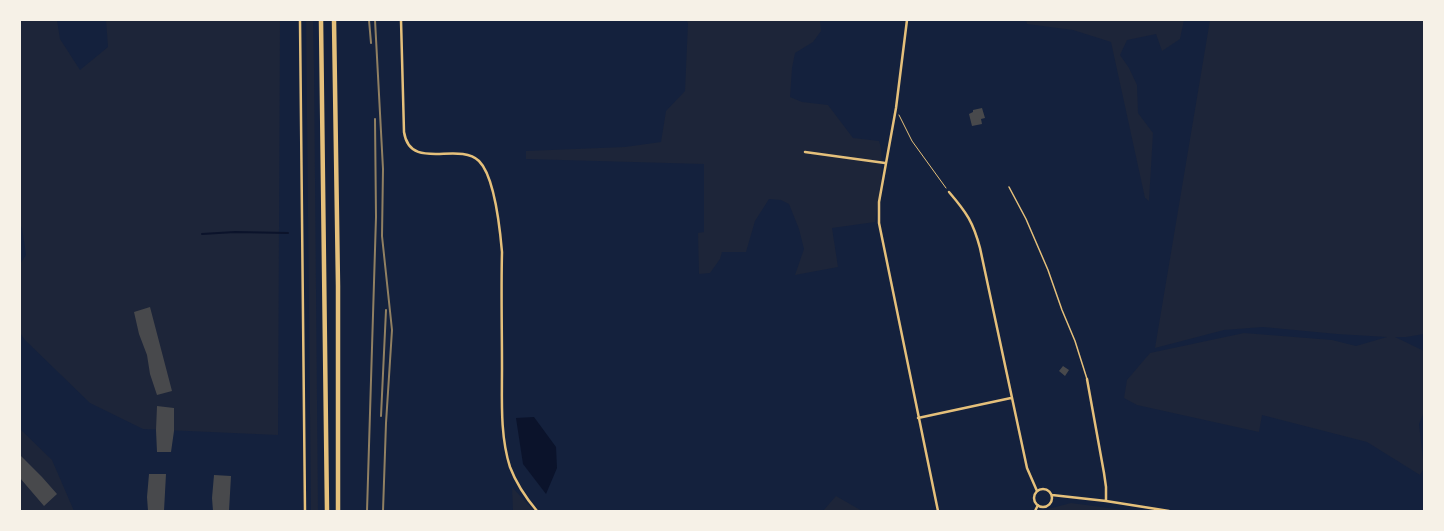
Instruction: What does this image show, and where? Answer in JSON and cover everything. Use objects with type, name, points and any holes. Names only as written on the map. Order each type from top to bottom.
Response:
[{"type":"highway","points":[[321,20],[327,511]]},
{"type":"highway","points":[[334,20],[338,294],[338,511]]},
{"type":"street","points":[[300,20],[305,511]]},
{"type":"street","points":[[401,20],[404,132],[407,142],[411,148],[422,153],[469,155],[482,164],[489,178],[500,231],[502,252],[502,407],[505,444],[515,479],[537,511]]},
{"type":"street","points":[[907,20],[896,108],[878,202],[879,223],[938,511]]},
{"type":"street","points":[[805,152],[885,163]]},
{"type":"street","points":[[949,192],[967,215],[975,230],[982,256],[1027,468],[1037,491],[1034,498],[1038,505]]},
{"type":"street","points":[[1086,379],[1104,473],[1106,501]]},
{"type":"street","points":[[918,418],[1012,398]]},
{"type":"street","points":[[1037,491],[1047,489],[1052,495],[1106,501],[1170,511]]},
{"type":"street","points":[[1038,505],[1048,505],[1052,500],[1052,495]]},
{"type":"street","points":[[1035,511],[1038,505]]},
{"type":"lane","points":[[1010,187],[1026,219],[1048,270],[1075,341],[1086,379]]},
{"type":"path","points":[[896,108],[912,141],[949,192]]},
{"type":"shaded area","points":[[20,20],[57,20],[60,39],[80,70],[108,47],[106,20],[280,20],[278,435],[143,429],[90,403],[25,340],[20,333],[20,264],[26,255],[22,228],[20,225]]},
{"type":"shaded area","points":[[306,20],[313,20],[318,511],[311,511]]},
{"type":"shaded area","points":[[686,20],[820,20],[821,31],[813,42],[795,53],[792,68],[790,97],[802,102],[828,105],[853,138],[879,141],[882,158],[881,181],[875,222],[832,228],[838,267],[795,275],[804,249],[799,229],[789,204],[781,200],[769,199],[755,221],[746,252],[722,252],[720,259],[710,273],[699,274],[698,233],[704,232],[704,164],[526,159],[526,151],[625,147],[661,142],[666,111],[685,91],[688,23]]},
{"type":"shaded area","points":[[1026,20],[1184,20],[1180,39],[1162,51],[1156,34],[1127,40],[1120,55],[1129,68],[1137,85],[1138,113],[1153,133],[1149,201],[1145,198],[1111,42],[1073,30],[1027,24]]},
{"type":"shaded area","points":[[1210,20],[1424,20],[1424,334],[1395,337],[1424,351],[1424,412],[1419,424],[1424,468],[1420,475],[1367,442],[1262,415],[1259,432],[1137,405],[1124,398],[1127,380],[1150,353],[1244,333],[1332,340],[1356,346],[1387,337],[1263,327],[1224,330],[1155,348]]},
{"type":"shaded area","points":[[534,417],[556,447],[557,468],[546,494],[523,464],[516,418]]},
{"type":"shaded area","points":[[20,429],[52,460],[74,511],[20,511]]},
{"type":"shaded area","points":[[512,487],[534,511],[513,511]]},
{"type":"shaded area","points":[[836,496],[862,511],[823,511]]},
{"type":"shaded area","points":[[1071,503],[1131,511],[1047,511],[1048,509]]},
{"type":"building","points":[[982,108],[985,118],[981,119],[982,124],[972,126],[969,114],[973,112],[973,110]]},
{"type":"building","points":[[150,307],[172,391],[157,395],[134,312]]},
{"type":"building","points":[[1063,366],[1069,370],[1065,376],[1059,371]]},
{"type":"building","points":[[157,406],[174,408],[174,431],[171,452],[157,452]]},
{"type":"building","points":[[20,455],[57,494],[44,506],[20,478]]},
{"type":"building","points":[[149,474],[166,474],[164,511],[148,511],[147,497]]},
{"type":"building","points":[[214,475],[231,476],[229,511],[213,511],[212,498]]},
{"type":"waterway","points":[[202,234],[235,232],[288,233]]},
{"type":"railway","points":[[369,20],[371,43]]},
{"type":"railway","points":[[375,20],[383,169],[382,236],[392,330],[386,423],[383,511]]},
{"type":"railway","points":[[367,511],[376,217],[375,119]]},
{"type":"railway","points":[[381,416],[386,310]]}]
